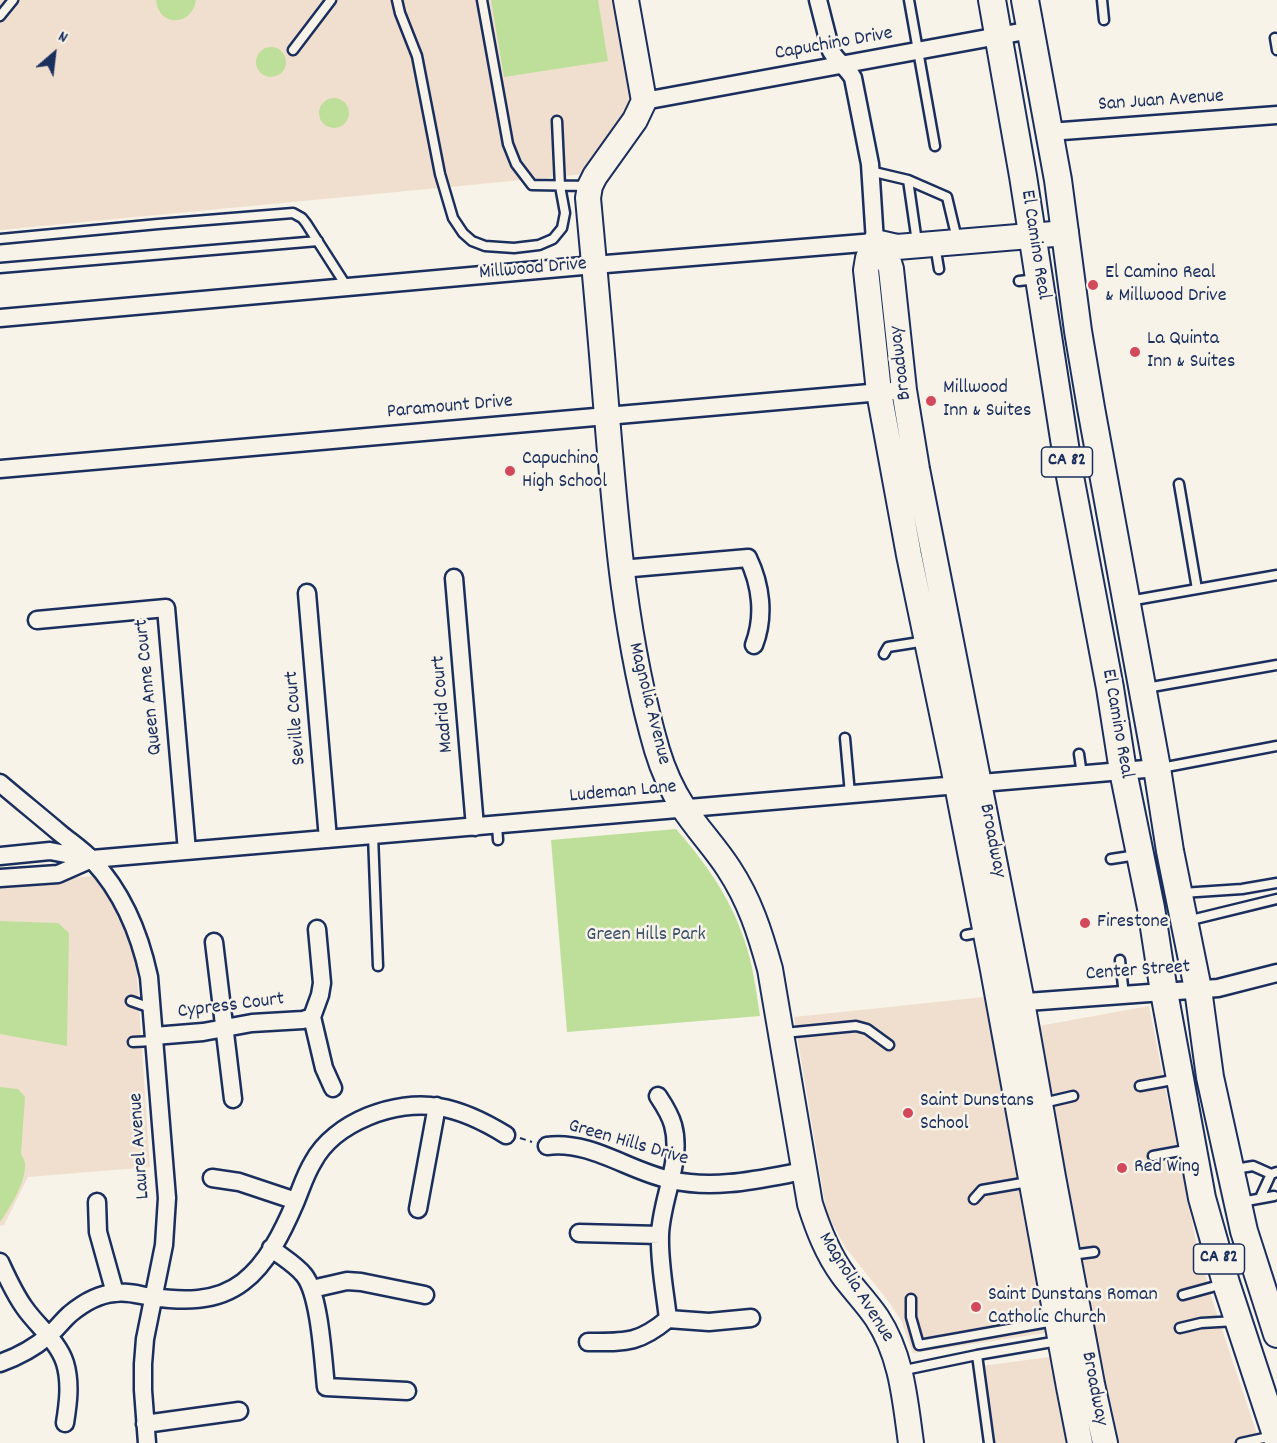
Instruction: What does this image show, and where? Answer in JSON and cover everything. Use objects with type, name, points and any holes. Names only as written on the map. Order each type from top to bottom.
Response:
[{"type":"main road","name":"El Camino Real","points":[[992,0],[1033,236],[1029,280],[1069,471],[1110,688],[1123,771],[1151,908],[1193,1149],[1203,1198],[1226,1283],[1276,1437]]},
{"type":"main road","name":"El Camino Real","points":[[1025,0],[1066,233],[1078,331],[1170,851],[1198,989],[1210,1077],[1230,1170],[1249,1200],[1250,1252],[1277,1334]]},
{"type":"street","points":[[590,186],[635,120],[644,101],[626,0]]},
{"type":"street","name":"Broadway","points":[[819,0],[831,51],[835,59],[849,71],[853,78],[870,171],[875,242],[866,270],[879,392],[927,641],[968,784],[976,933],[1011,1003],[1040,1103],[1068,1256],[1080,1443]]},
{"type":"street","name":"Capuchino Drive","points":[[644,101],[1030,30]]},
{"type":"street","name":"San Juan Avenue","points":[[1049,132],[1277,115]]},
{"type":"street","name":"Magnolia Avenue","points":[[590,186],[588,198],[621,569],[633,645],[657,752],[669,782],[684,808],[729,869],[747,900],[760,933],[770,969],[810,1204],[829,1255],[861,1295],[878,1320],[891,1346],[900,1371],[910,1443]]},
{"type":"street","name":"Millwood Drive","points":[[0,318],[875,242],[897,247],[1066,233]]},
{"type":"street","name":"Broadway","points":[[875,242],[886,256],[891,269],[904,390],[933,552],[968,784],[1011,1003],[1032,1181],[1105,1443]]},
{"type":"street","name":"Paramount Drive","points":[[0,469],[904,390]]},
{"type":"street","points":[[621,569],[748,558],[758,583],[761,613],[754,645]]},
{"type":"street","name":"Madrid Court","points":[[454,578],[475,826]]},
{"type":"street","name":"Seville Court","points":[[307,593],[328,839]]},
{"type":"street","name":"Queen Anne Court","points":[[37,620],[166,608],[187,850]]},
{"type":"street","name":"Ludeman Lane","points":[[0,856],[50,851],[92,859],[475,826],[497,832],[684,808],[1157,768]]},
{"type":"street","name":"Laurel Avenue","points":[[0,783],[92,859],[108,878],[122,902],[143,951],[148,977],[167,1198],[164,1245],[145,1340],[143,1364],[142,1390],[147,1443]]},
{"type":"street","name":"Ludeman Lane","points":[[0,878],[58,874],[92,859]]},
{"type":"street","points":[[317,929],[322,983],[312,1017],[324,1068],[333,1088]]},
{"type":"street","points":[[214,942],[233,1099]]},
{"type":"street","name":"Center Street","points":[[1011,1003],[1218,988],[1277,973]]},
{"type":"street","name":"Cypress Court","points":[[154,1039],[252,1023],[303,1020],[312,1017]]},
{"type":"street","points":[[658,1096],[667,1109],[676,1143],[660,1235],[660,1258],[668,1319]]},
{"type":"street","points":[[0,1363],[31,1348],[48,1336],[70,1314],[100,1296],[115,1293],[182,1301],[203,1299],[224,1293],[242,1283],[258,1268],[288,1219],[314,1159],[339,1132],[353,1123],[375,1114],[400,1108],[437,1106],[467,1115],[506,1135]]},
{"type":"street","points":[[418,1209],[437,1106]]},
{"type":"street","name":"Green Hills Drive","points":[[547,1146],[557,1144],[588,1150],[670,1180],[693,1183],[735,1183],[804,1171]]},
{"type":"street","points":[[212,1178],[239,1182],[296,1202]]},
{"type":"street","points":[[97,1202],[98,1232],[115,1293]]},
{"type":"street","points":[[579,1233],[660,1235]]},
{"type":"street","points":[[271,1248],[295,1266],[305,1276],[312,1289],[316,1304],[326,1387],[407,1391]]},
{"type":"street","points":[[0,1262],[16,1296],[58,1349],[65,1362],[68,1380],[65,1424]]},
{"type":"street","points":[[312,1289],[347,1281],[425,1295]]},
{"type":"street","points":[[588,1342],[629,1341],[644,1336],[668,1319],[709,1322],[751,1318]]},
{"type":"street","points":[[145,1424],[239,1411]]},
{"type":"lane","points":[[0,16],[13,0]]},
{"type":"lane","points":[[293,50],[331,0]]},
{"type":"lane","points":[[397,0],[400,14],[417,56],[440,174],[453,218],[472,241],[485,246],[514,248],[539,245],[554,239],[562,228],[565,213],[560,186],[557,121]]},
{"type":"lane","points":[[482,0],[508,144],[516,164],[532,185],[590,186]]},
{"type":"lane","points":[[909,0],[935,146]]},
{"type":"lane","points":[[1102,0],[1104,20]]},
{"type":"lane","points":[[1275,38],[1277,50]]},
{"type":"lane","points":[[870,171],[908,180],[947,197],[937,244],[939,269]]},
{"type":"lane","points":[[908,180],[937,244]]},
{"type":"lane","points":[[0,239],[293,213],[306,222],[347,287]]},
{"type":"lane","points":[[0,268],[318,241]]},
{"type":"lane","points":[[1179,484],[1197,589]]},
{"type":"lane","points":[[1126,601],[1277,576]]},
{"type":"lane","points":[[884,654],[888,647],[927,641]]},
{"type":"lane","points":[[1142,689],[1277,665]]},
{"type":"lane","points":[[845,738],[850,794]]},
{"type":"lane","points":[[1157,768],[1277,746]]},
{"type":"lane","points":[[1079,754],[1082,775]]},
{"type":"lane","points":[[373,835],[378,966]]},
{"type":"lane","points":[[1111,859],[1140,855]]},
{"type":"lane","points":[[1178,893],[1242,890],[1277,883]]},
{"type":"lane","points":[[1184,922],[1277,899]]},
{"type":"lane","points":[[1120,960],[1124,994]]},
{"type":"lane","points":[[131,1001],[151,1008]]},
{"type":"lane","points":[[781,1033],[856,1026],[867,1029],[889,1046]]},
{"type":"lane","points":[[133,1042],[154,1039]]},
{"type":"lane","points":[[1140,1086],[1180,1078]]},
{"type":"lane","points":[[1040,1103],[1073,1096]]},
{"type":"lane","points":[[1153,1156],[1193,1149]]},
{"type":"lane","points":[[1230,1170],[1253,1166],[1274,1173],[1249,1200]]},
{"type":"lane","points":[[974,1199],[982,1190],[1032,1181]]},
{"type":"lane","points":[[1249,1200],[1274,1196]]},
{"type":"lane","points":[[1068,1256],[1094,1252]]},
{"type":"lane","points":[[1183,1295],[1226,1283]]},
{"type":"lane","points":[[911,1299],[910,1317],[918,1345],[1074,1334]]},
{"type":"lane","points":[[1180,1328],[1201,1323],[1239,1320]]},
{"type":"lane","points":[[900,1371],[1074,1334]]},
{"type":"lane","points":[[977,1355],[989,1443]]},
{"type":"lane","points":[[1241,1443],[1276,1437]]},
{"type":"path","points":[[506,1135],[547,1146]]},
{"type":"shaded area","points":[[0,0],[616,0],[635,98],[585,174],[0,230]]},
{"type":"shaded area","points":[[94,876],[134,933],[150,1167],[28,1177],[4,1225],[0,1226],[0,884]]},
{"type":"shaded area","name":"Saint Dunstans School","points":[[984,997],[1045,1333],[913,1353],[901,1320],[845,1247],[826,1209],[794,1017]]},
{"type":"shaded area","points":[[1149,1006],[1197,1247],[1260,1443],[992,1443],[974,1367],[1088,1352],[1033,1027]]},
{"type":"green space","points":[[156,0],[196,0],[188,15],[175,20],[163,15],[158,9]]},
{"type":"green space","points":[[491,0],[598,0],[608,61],[504,77]]},
{"type":"green space","points":[[271,47],[277,48],[285,56],[285,68],[277,76],[271,77],[265,76],[257,68],[256,62],[257,56],[265,48]]},
{"type":"green space","points":[[334,98],[340,99],[348,107],[348,119],[340,127],[334,128],[328,127],[320,119],[319,113],[320,107],[328,99]]},
{"type":"green space","name":"Green Hills Park","points":[[676,829],[716,881],[732,909],[750,958],[760,1016],[567,1032],[551,840]]},
{"type":"green space","points":[[0,921],[58,923],[69,933],[67,1046],[0,1034]]},
{"type":"green space","points":[[0,1087],[18,1089],[25,1097],[21,1154],[25,1170],[13,1202],[0,1222]]},
{"type":"place","name":"El Camino Real & Millwood Drive","points":[[1093,285]]},
{"type":"place","name":"La Quinta Inn & Suites","points":[[1135,352]]},
{"type":"place","name":"Millwood Inn & Suites","points":[[931,401]]},
{"type":"place","name":"Capuchino High School","points":[[510,471]]},
{"type":"place","name":"Firestone","points":[[1085,923]]},
{"type":"place","name":"Saint Dunstans School","points":[[908,1113]]},
{"type":"place","name":"Red Wing","points":[[1122,1168]]},
{"type":"place","name":"Saint Dunstans Roman Catholic Church","points":[[976,1307]]}]
